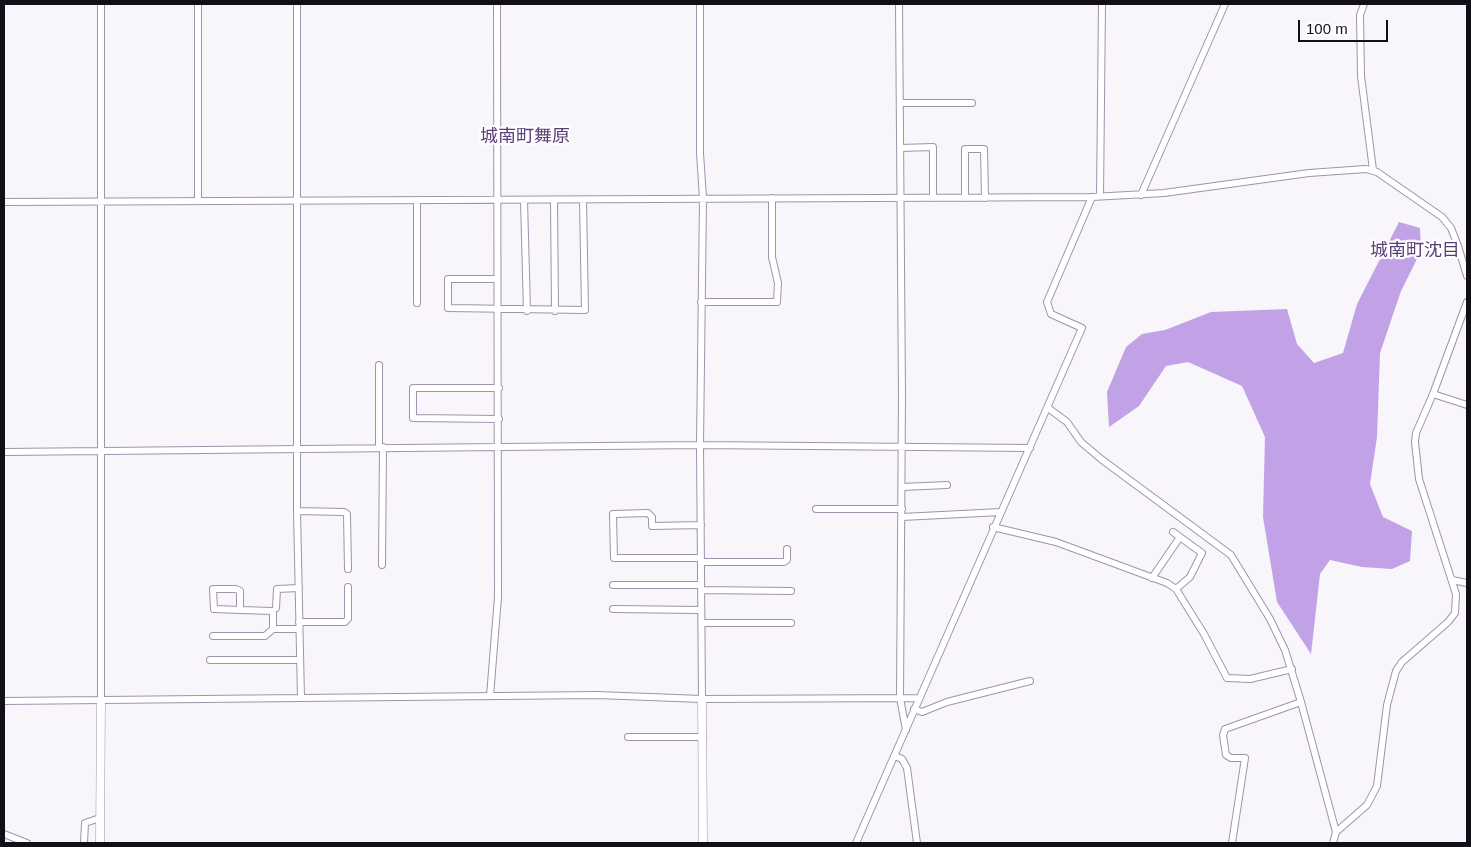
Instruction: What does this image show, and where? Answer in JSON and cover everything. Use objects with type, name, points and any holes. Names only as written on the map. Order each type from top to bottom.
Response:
[{"type":"street","points":[[100,843],[102,451],[101,4]]},
{"type":"street","points":[[198,4],[198,200]]},
{"type":"street","points":[[297,4],[297,511],[301,698]]},
{"type":"street","points":[[490,696],[498,597],[497,4]]},
{"type":"street","points":[[700,4],[700,153],[703,198],[700,445],[703,843]]},
{"type":"street","points":[[898,4],[902,487],[900,698],[906,730]]},
{"type":"street","points":[[1100,196],[1102,4]]},
{"type":"street","points":[[1141,195],[1225,4]]},
{"type":"street","points":[[1364,4],[1360,15],[1361,76],[1373,170]]},
{"type":"street","points":[[900,103],[972,103]]},
{"type":"street","points":[[900,148],[932,147],[933,198]]},
{"type":"street","points":[[965,198],[965,149],[984,149],[985,198]]},
{"type":"street","points":[[4,202],[102,200],[417,201],[1092,197],[1141,195],[1357,168],[1373,170],[1442,217],[1454,237],[1467,276]]},
{"type":"street","points":[[856,843],[993,527],[1048,408],[1082,328],[1051,314],[1047,302],[1092,197]]},
{"type":"street","points":[[701,302],[777,302],[778,283],[772,257],[772,198]]},
{"type":"street","points":[[524,200],[527,311]]},
{"type":"street","points":[[554,200],[555,311]]},
{"type":"street","points":[[498,279],[448,279],[448,308],[527,311],[584,310],[583,200]]},
{"type":"street","points":[[417,201],[417,303]]},
{"type":"street","points":[[1336,832],[1372,798],[1378,786],[1387,705],[1396,670],[1402,662],[1448,622],[1455,613],[1457,601],[1452,580],[1419,479],[1416,433],[1434,394],[1467,302]]},
{"type":"street","points":[[379,366],[382,565]]},
{"type":"street","points":[[499,388],[413,388],[413,418],[499,419]]},
{"type":"street","points":[[1434,394],[1467,405]]},
{"type":"street","points":[[1048,408],[1067,422],[1081,442],[1100,459],[1231,555],[1270,618],[1292,669],[1336,832],[1333,843]]},
{"type":"street","points":[[4,452],[700,445],[1030,448]]},
{"type":"street","points":[[902,487],[947,485]]},
{"type":"street","points":[[816,509],[902,513],[1000,512]]},
{"type":"street","points":[[297,511],[344,512],[347,514],[348,569]]},
{"type":"street","points":[[701,525],[652,526],[652,516],[648,513],[614,514],[614,558],[784,562],[787,560],[787,549]]},
{"type":"street","points":[[993,527],[1056,542],[1176,589],[1204,634],[1226,678],[1250,679],[1292,669]]},
{"type":"street","points":[[1173,532],[1202,553],[1190,577],[1176,589]]},
{"type":"street","points":[[1152,578],[1180,537]]},
{"type":"street","points":[[1452,580],[1467,583]]},
{"type":"street","points":[[613,585],[791,591]]},
{"type":"street","points":[[299,622],[345,622],[348,619],[348,587]]},
{"type":"street","points":[[276,608],[276,589],[298,588]]},
{"type":"street","points":[[240,610],[240,591],[236,589],[213,589],[214,609],[240,610],[273,611],[273,629]]},
{"type":"street","points":[[613,609],[701,610]]},
{"type":"street","points":[[702,622],[791,623]]},
{"type":"street","points":[[213,636],[265,636],[273,629],[299,629]]},
{"type":"street","points":[[210,660],[300,660]]},
{"type":"street","points":[[914,709],[922,712],[947,702],[1030,681]]},
{"type":"street","points":[[4,700],[597,695],[702,699],[919,698]]},
{"type":"street","points":[[1232,843],[1245,758],[1230,758],[1226,755],[1223,734],[1225,729],[1301,702]]},
{"type":"street","points":[[628,737],[703,737]]},
{"type":"street","points":[[895,756],[902,759],[906,768],[917,843]]},
{"type":"street","points":[[84,843],[85,823],[100,818]]},
{"type":"street","points":[[4,834],[27,843]]},
{"type":"shaded area","points":[[1399,222],[1420,228],[1421,251],[1401,291],[1380,353],[1377,437],[1370,484],[1383,517],[1412,531],[1410,561],[1392,569],[1362,567],[1330,560],[1320,574],[1311,654],[1277,602],[1263,517],[1265,437],[1242,386],[1188,362],[1166,366],[1139,406],[1109,427],[1107,392],[1126,347],[1142,334],[1165,330],[1211,312],[1287,309],[1297,344],[1314,363],[1343,353],[1357,304]]},
{"type":"district","name":"城南町舞原","points":[[525,137]]},
{"type":"district","name":"城南町沈目","points":[[1415,251]]}]
